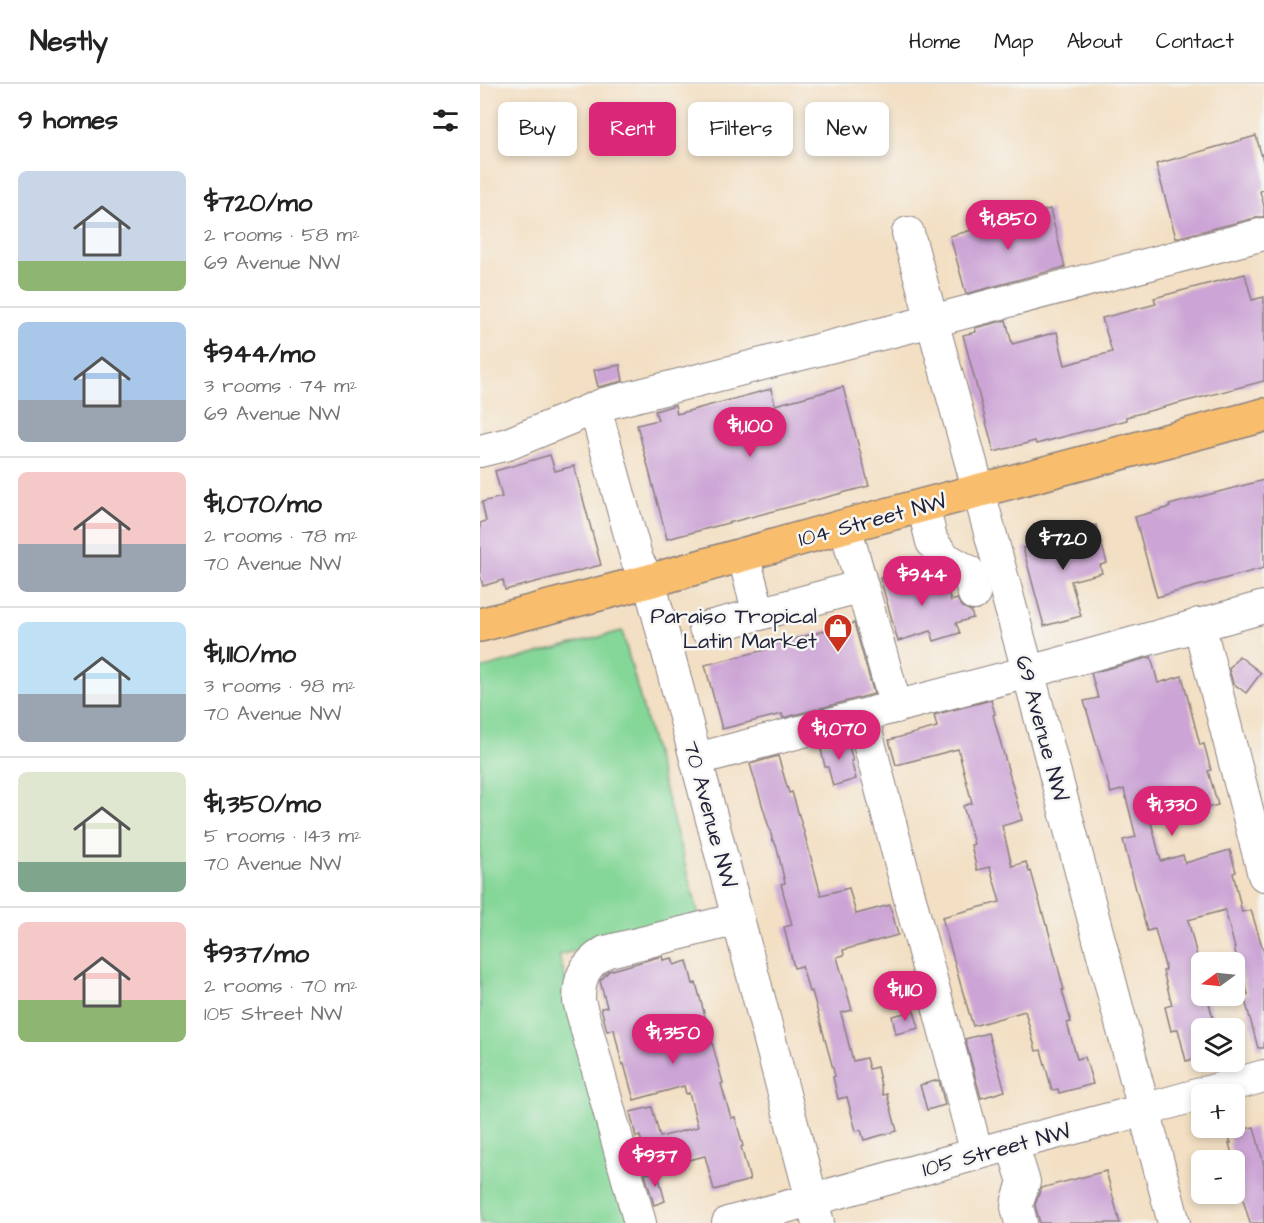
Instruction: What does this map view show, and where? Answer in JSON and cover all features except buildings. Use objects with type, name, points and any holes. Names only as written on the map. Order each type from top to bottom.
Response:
[{"type":"main road","name":"104 Street NW","points":[[480,625],[1264,415]]},
{"type":"street","name":"69 Avenue NW","points":[[908,233],[1028,671],[1174,1223]]},
{"type":"street","points":[[480,451],[508,444],[604,404],[1264,234]]},
{"type":"street","name":"70 Avenue NW","points":[[595,408],[637,560],[649,581],[815,1211]]},
{"type":"street","points":[[923,505],[932,542],[945,558],[968,572],[974,594]]},
{"type":"street","points":[[845,526],[896,707]]},
{"type":"street","points":[[743,554],[759,614]]},
{"type":"street","points":[[705,628],[862,586]]},
{"type":"street","points":[[697,759],[1264,608]]},
{"type":"street","points":[[1199,624],[1264,875]]},
{"type":"street","points":[[862,716],[977,1154]]},
{"type":"street","points":[[640,1223],[579,1001],[579,985],[593,959],[605,952],[738,919]]},
{"type":"street","name":"105 Street NW","points":[[728,1223],[815,1211],[977,1154],[1264,1076]]},
{"type":"street","points":[[1012,1144],[1024,1182],[1017,1207],[1021,1223]]},
{"type":"green space","points":[[622,631],[699,916],[559,955],[632,1223],[480,1223],[480,669]]},
{"type":"place","name":"Paraiso Tropical Latin Market","points":[[838,654]]}]
